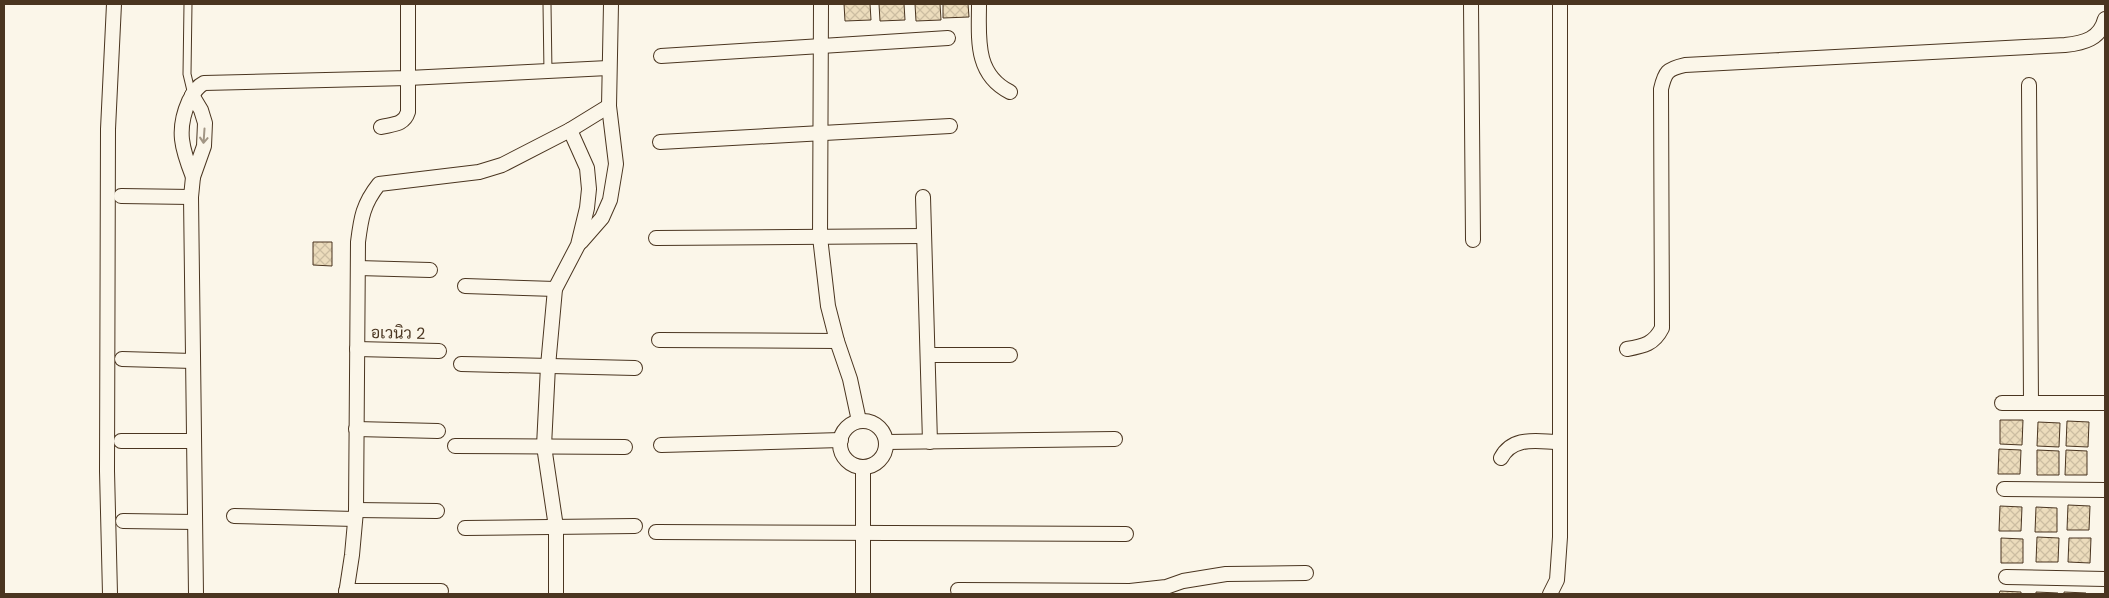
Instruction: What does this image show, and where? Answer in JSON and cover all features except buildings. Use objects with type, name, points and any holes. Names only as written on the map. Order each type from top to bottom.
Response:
[{"type":"street","points":[[110,594],[107,471],[108,129],[114,4]]},
{"type":"street","points":[[381,127],[401,123],[406,118],[408,112],[408,4]]},
{"type":"street","points":[[578,245],[602,218],[610,200],[616,164],[609,106],[610,4]]},
{"type":"street","points":[[821,4],[820,237],[828,306],[850,379],[859,421]]},
{"type":"street","points":[[979,4],[980,49],[983,63],[990,77],[1000,87],[1010,92]]},
{"type":"street","points":[[1471,4],[1473,240]]},
{"type":"street","points":[[1550,594],[1557,580],[1560,537],[1560,4]]},
{"type":"street","points":[[1627,349],[1649,344],[1657,338],[1662,328],[1661,89],[1664,76],[1672,68],[1684,65],[2071,44],[2088,41],[2097,35],[2103,27],[2105,19]]},
{"type":"street","points":[[661,56],[948,38]]},
{"type":"street","points":[[192,177],[183,152],[181,131],[184,114],[192,95],[204,83],[548,73],[608,68]]},
{"type":"street","points":[[2030,85],[2031,403]]},
{"type":"street","points":[[192,95],[201,110],[205,124],[204,146],[192,177],[191,198],[196,594]]},
{"type":"street","points":[[441,591],[346,592],[355,515],[358,268],[361,216],[368,198],[379,184],[479,172],[502,165],[570,130],[609,106]]},
{"type":"street","points":[[660,142],[950,126]]},
{"type":"street","points":[[556,594],[556,527],[544,446],[548,366],[555,289],[578,245],[587,208],[589,189],[587,168],[570,130]]},
{"type":"street","points":[[121,196],[191,198]]},
{"type":"street","points":[[923,197],[930,442]]},
{"type":"street","points":[[656,238],[924,236]]},
{"type":"street","points":[[358,268],[430,270]]},
{"type":"street","points":[[465,286],[555,289]]},
{"type":"street","points":[[658,340],[837,341]]},
{"type":"street","name":"อเวนิว 2","points":[[357,349],[439,351]]},
{"type":"street","points":[[928,356],[1010,354]]},
{"type":"street","points":[[122,359],[193,361]]},
{"type":"street","points":[[461,364],[635,368]]},
{"type":"street","points":[[2002,403],[2105,403]]},
{"type":"street","points":[[859,421],[869,421],[878,425],[884,433],[885,451],[880,460],[872,465],[863,467],[853,464],[845,458],[841,450],[840,440],[847,427],[859,421]]},
{"type":"street","points":[[356,429],[438,431]]},
{"type":"street","points":[[886,442],[1115,439]]},
{"type":"street","points":[[661,445],[840,440]]},
{"type":"street","points":[[121,441],[194,441]]},
{"type":"street","points":[[1501,458],[1506,449],[1514,444],[1522,442],[1560,442]]},
{"type":"street","points":[[455,446],[625,447]]},
{"type":"street","points":[[863,467],[864,594]]},
{"type":"street","points":[[2004,489],[2105,490]]},
{"type":"street","points":[[234,516],[437,512]]},
{"type":"street","points":[[123,521],[195,522]]},
{"type":"street","points":[[465,528],[636,526]]},
{"type":"street","points":[[656,532],[1126,534]]},
{"type":"street","points":[[958,590],[1091,592],[1149,590],[1166,587],[1182,581],[1226,574],[1306,573]]},
{"type":"street","points":[[2006,577],[2105,579]]},
{"type":"lane","points":[[188,4],[187,74],[192,95]]},
{"type":"lane","points":[[547,4],[548,73]]}]
